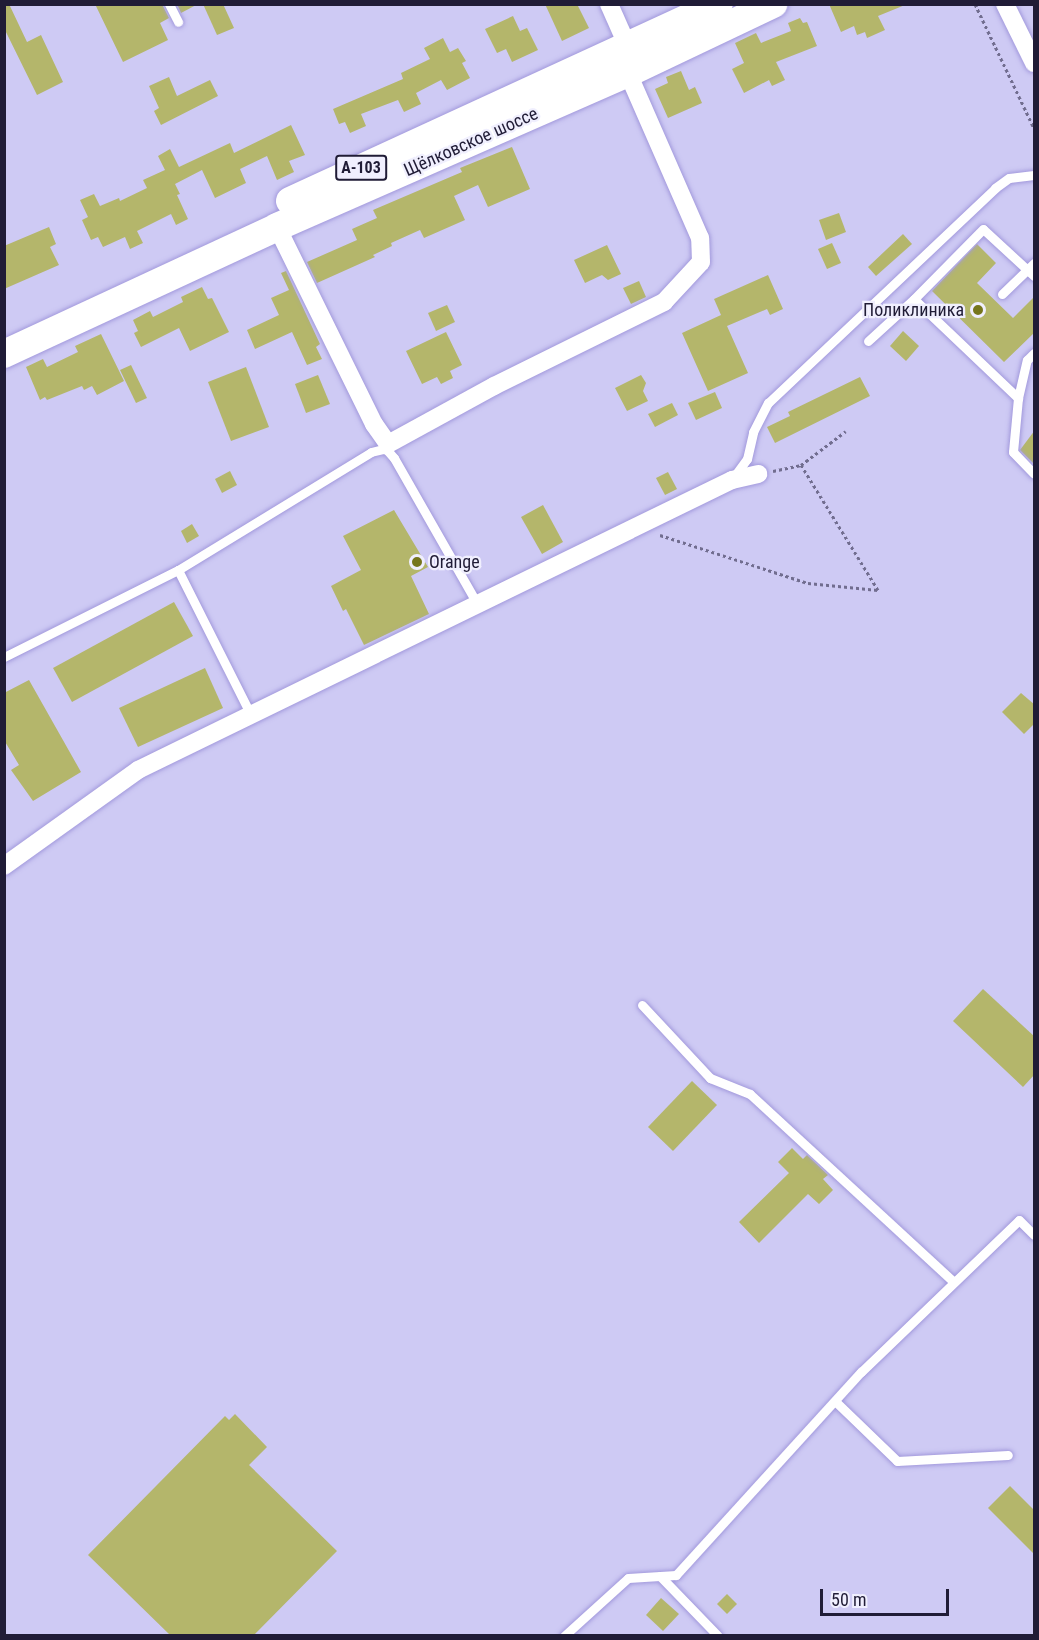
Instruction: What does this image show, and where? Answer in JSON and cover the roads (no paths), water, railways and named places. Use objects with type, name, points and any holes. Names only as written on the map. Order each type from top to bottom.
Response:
[{"type":"main road","name":"Щёлковское шоссе","points":[[4,354],[628,60],[719,4]]},
{"type":"main road","name":"Щёлковское шоссе","points":[[4,333],[628,60],[773,4]]},
{"type":"street","points":[[277,227],[374,424],[388,444],[494,386],[664,302],[701,262],[700,238],[628,60],[609,4]]},
{"type":"street","points":[[1005,4],[1035,63]]},
{"type":"street","points":[[4,866],[138,770],[732,480],[758,474]]},
{"type":"lane","points":[[169,4],[178,22]]},
{"type":"lane","points":[[732,480],[747,459],[753,432],[768,404],[995,188],[1009,178],[1035,175]]},
{"type":"lane","points":[[868,341],[914,299],[983,229],[1032,269],[1002,294]]},
{"type":"lane","points":[[914,299],[1018,398]]},
{"type":"lane","points":[[1035,353],[1027,360],[1018,398],[1013,452],[1035,474]]},
{"type":"lane","points":[[4,657],[178,570],[371,452],[387,450],[478,604]]},
{"type":"lane","points":[[178,570],[251,715]]},
{"type":"lane","points":[[642,1005],[710,1078],[750,1094],[954,1282]]},
{"type":"lane","points":[[564,1635],[628,1578],[676,1575],[861,1372],[1019,1220],[1035,1236]]},
{"type":"lane","points":[[836,1402],[897,1461],[1008,1455]]},
{"type":"lane","points":[[660,1576],[718,1635]]},
{"type":"place","name":"Поликлиника","points":[[978,310]]},
{"type":"place","name":"Orange","points":[[417,562]]}]
